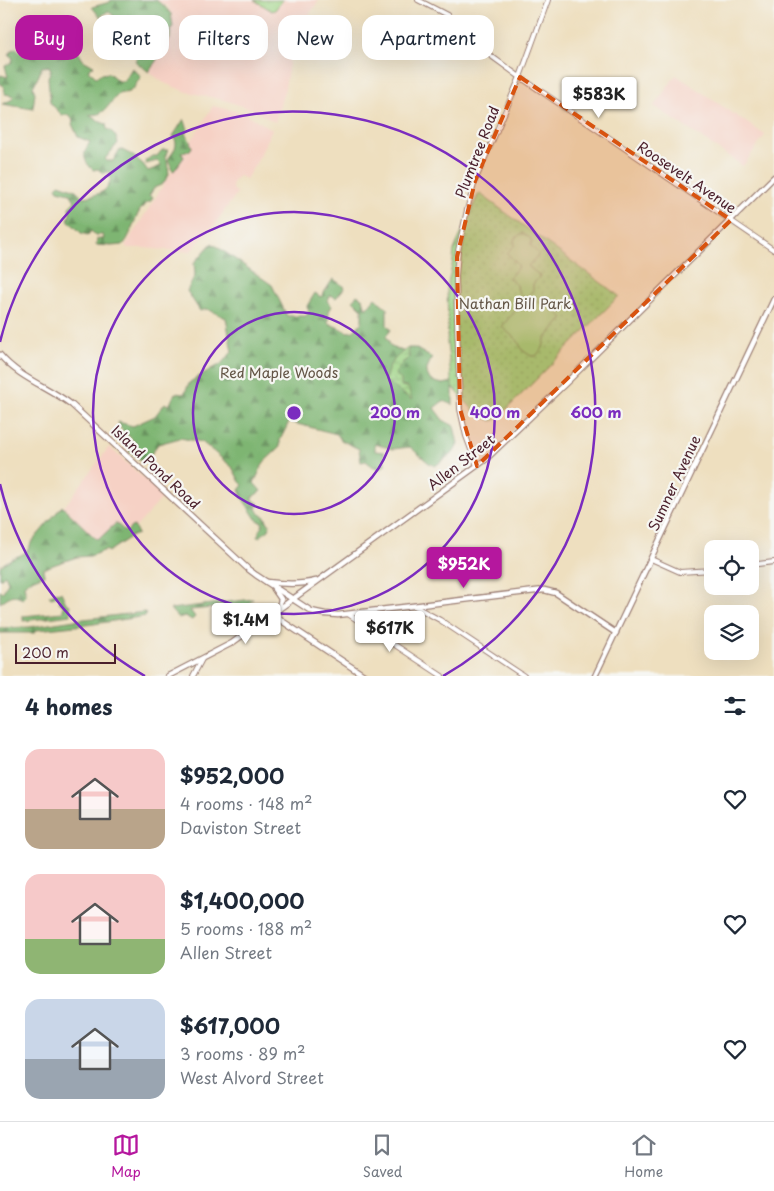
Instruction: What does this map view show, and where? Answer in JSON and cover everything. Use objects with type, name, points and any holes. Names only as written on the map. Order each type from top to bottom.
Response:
[{"type":"main road","name":"Allen Street","points":[[168,676],[232,643],[490,456],[774,178]]},
{"type":"main road","name":"Sumner Avenue","points":[[595,676],[774,299]]},
{"type":"main road","name":"Island Pond Road","points":[[0,355],[20,374],[59,395],[76,408],[245,566],[307,609],[317,613],[332,615],[348,614],[548,590],[556,593],[616,632]]},
{"type":"main road","points":[[266,581],[283,584],[318,581]]},
{"type":"main road","points":[[266,581],[281,597],[278,616],[282,621],[365,676]]},
{"type":"street","name":"Roosevelt Avenue","points":[[418,0],[447,15],[487,53],[520,77],[774,250]]},
{"type":"street","name":"Plumtree Road","points":[[477,466],[466,435],[460,409],[457,257],[475,181],[520,77],[548,0]]},
{"type":"street","points":[[651,559],[680,572],[704,570]]},
{"type":"street","points":[[759,564],[774,562]]},
{"type":"street","points":[[429,614],[431,603]]},
{"type":"street","points":[[413,605],[524,676]]},
{"type":"street","points":[[360,622],[360,616],[363,612]]},
{"type":"street","points":[[348,614],[442,676]]},
{"type":"street","points":[[193,676],[202,659]]},
{"type":"highlighted area","points":[[520,77],[731,220],[477,466],[460,409],[457,257],[475,181]]},
{"type":"shaded area","points":[[157,0],[319,0],[309,15],[278,15],[278,60],[290,60],[285,88],[275,122],[251,109],[224,100],[187,92],[164,83],[149,72],[157,60],[169,60],[169,41],[173,26],[168,7]]},
{"type":"shaded area","points":[[676,75],[765,135],[743,166],[654,106]]},
{"type":"shaded area","points":[[213,106],[249,116],[272,129],[258,160],[246,179],[239,176],[233,181],[232,188],[237,193],[215,224],[190,252],[128,248],[125,246]]},
{"type":"shaded area","points":[[109,447],[164,496],[130,534],[119,523],[99,541],[64,507]]},
{"type":"green space","points":[[111,0],[156,0],[171,14],[173,26],[170,39],[169,41],[169,15],[113,15],[108,11],[103,15],[98,15],[92,7],[110,2]]},
{"type":"green space","points":[[254,0],[283,0],[272,11]]},
{"type":"green space","points":[[15,48],[15,60],[83,60],[94,66],[88,70],[96,77],[100,74],[109,73],[118,81],[124,81],[132,68],[141,76],[130,91],[120,92],[105,110],[99,114],[89,115],[106,124],[107,129],[113,133],[118,143],[105,159],[107,161],[113,161],[120,149],[132,155],[148,171],[161,166],[157,161],[146,164],[145,161],[152,156],[157,156],[162,150],[168,150],[165,157],[169,174],[163,184],[154,188],[149,196],[153,198],[143,206],[123,245],[96,245],[97,239],[104,239],[103,235],[95,235],[91,231],[88,235],[81,233],[68,220],[70,214],[69,207],[75,201],[70,193],[58,190],[56,187],[59,184],[76,190],[83,197],[100,193],[110,183],[109,171],[103,174],[98,169],[93,170],[85,157],[90,142],[78,137],[70,115],[62,115],[50,102],[48,77],[51,70],[49,66],[42,67],[33,87],[35,93],[33,109],[2,104],[11,100],[14,96],[5,94],[4,87],[0,84],[0,75],[8,77],[5,66],[12,62],[13,58],[9,55]]},
{"type":"green space","points":[[136,60],[157,60],[149,72]]},
{"type":"green space","points":[[184,119],[188,129],[185,134],[192,147],[189,151],[181,152],[184,157],[174,171],[171,169],[168,159],[176,145],[173,136]]},
{"type":"green space","name":"Nathan Bill Park","points":[[479,193],[619,296],[497,419],[492,421],[477,414],[452,386],[447,343],[447,288],[454,250]]},
{"type":"green space","points":[[521,234],[531,239],[531,246],[539,254],[528,266],[540,276],[533,284],[533,290],[526,297],[523,297],[518,291],[517,285],[509,278],[519,266],[507,253],[515,245],[514,239]]},
{"type":"green space","name":"Red Maple Woods","points":[[212,243],[272,285],[287,316],[306,316],[309,312],[307,306],[315,293],[321,297],[333,279],[345,287],[336,298],[331,295],[327,301],[332,306],[329,311],[328,323],[348,332],[354,331],[362,322],[362,309],[353,300],[357,295],[363,299],[366,309],[375,298],[387,308],[387,325],[391,330],[386,336],[391,347],[403,351],[390,365],[385,381],[401,386],[395,374],[403,362],[409,358],[408,348],[415,348],[432,358],[427,370],[431,381],[443,384],[453,382],[453,405],[443,401],[434,408],[443,420],[454,426],[458,444],[454,452],[435,466],[410,447],[393,449],[375,444],[375,451],[384,452],[385,465],[380,469],[366,461],[361,462],[359,449],[341,440],[337,434],[289,422],[280,440],[280,447],[264,462],[254,483],[261,491],[251,498],[259,504],[256,508],[258,512],[265,517],[270,526],[269,530],[257,537],[263,523],[256,519],[243,499],[239,490],[243,485],[232,467],[202,442],[180,438],[158,444],[145,463],[129,452],[135,443],[121,429],[118,422],[133,426],[155,416],[165,403],[169,406],[175,393],[184,394],[190,382],[220,365],[232,352],[226,318],[207,309],[200,311],[187,291],[195,275],[194,263]]},
{"type":"green space","points":[[534,301],[546,305],[563,318],[545,339],[543,348],[536,356],[531,356],[522,350],[518,341],[502,327],[516,311]]},
{"type":"green space","points":[[408,348],[409,358],[403,362],[395,374],[401,380],[401,386],[408,387],[412,400],[385,381],[390,365]]},
{"type":"green space","points":[[62,506],[95,538],[99,539],[116,523],[126,532],[134,526],[138,534],[108,552],[106,550],[90,556],[77,557],[43,569],[44,575],[24,585],[26,596],[23,599],[13,595],[0,603],[0,591],[3,592],[8,582],[5,575],[0,579],[0,566],[26,552],[31,543]]},
{"type":"green space","points":[[61,592],[66,603],[70,605],[71,615],[23,621],[23,616],[63,612],[63,605],[59,602],[58,596],[51,598],[49,596]]},
{"type":"green space","points":[[253,599],[247,606],[237,605],[224,612],[219,605],[213,608],[190,610],[195,617],[192,620],[185,616],[178,618],[170,609]]},
{"type":"green space","points":[[145,612],[146,616],[37,630],[35,633],[0,633],[0,628],[30,627]]}]
